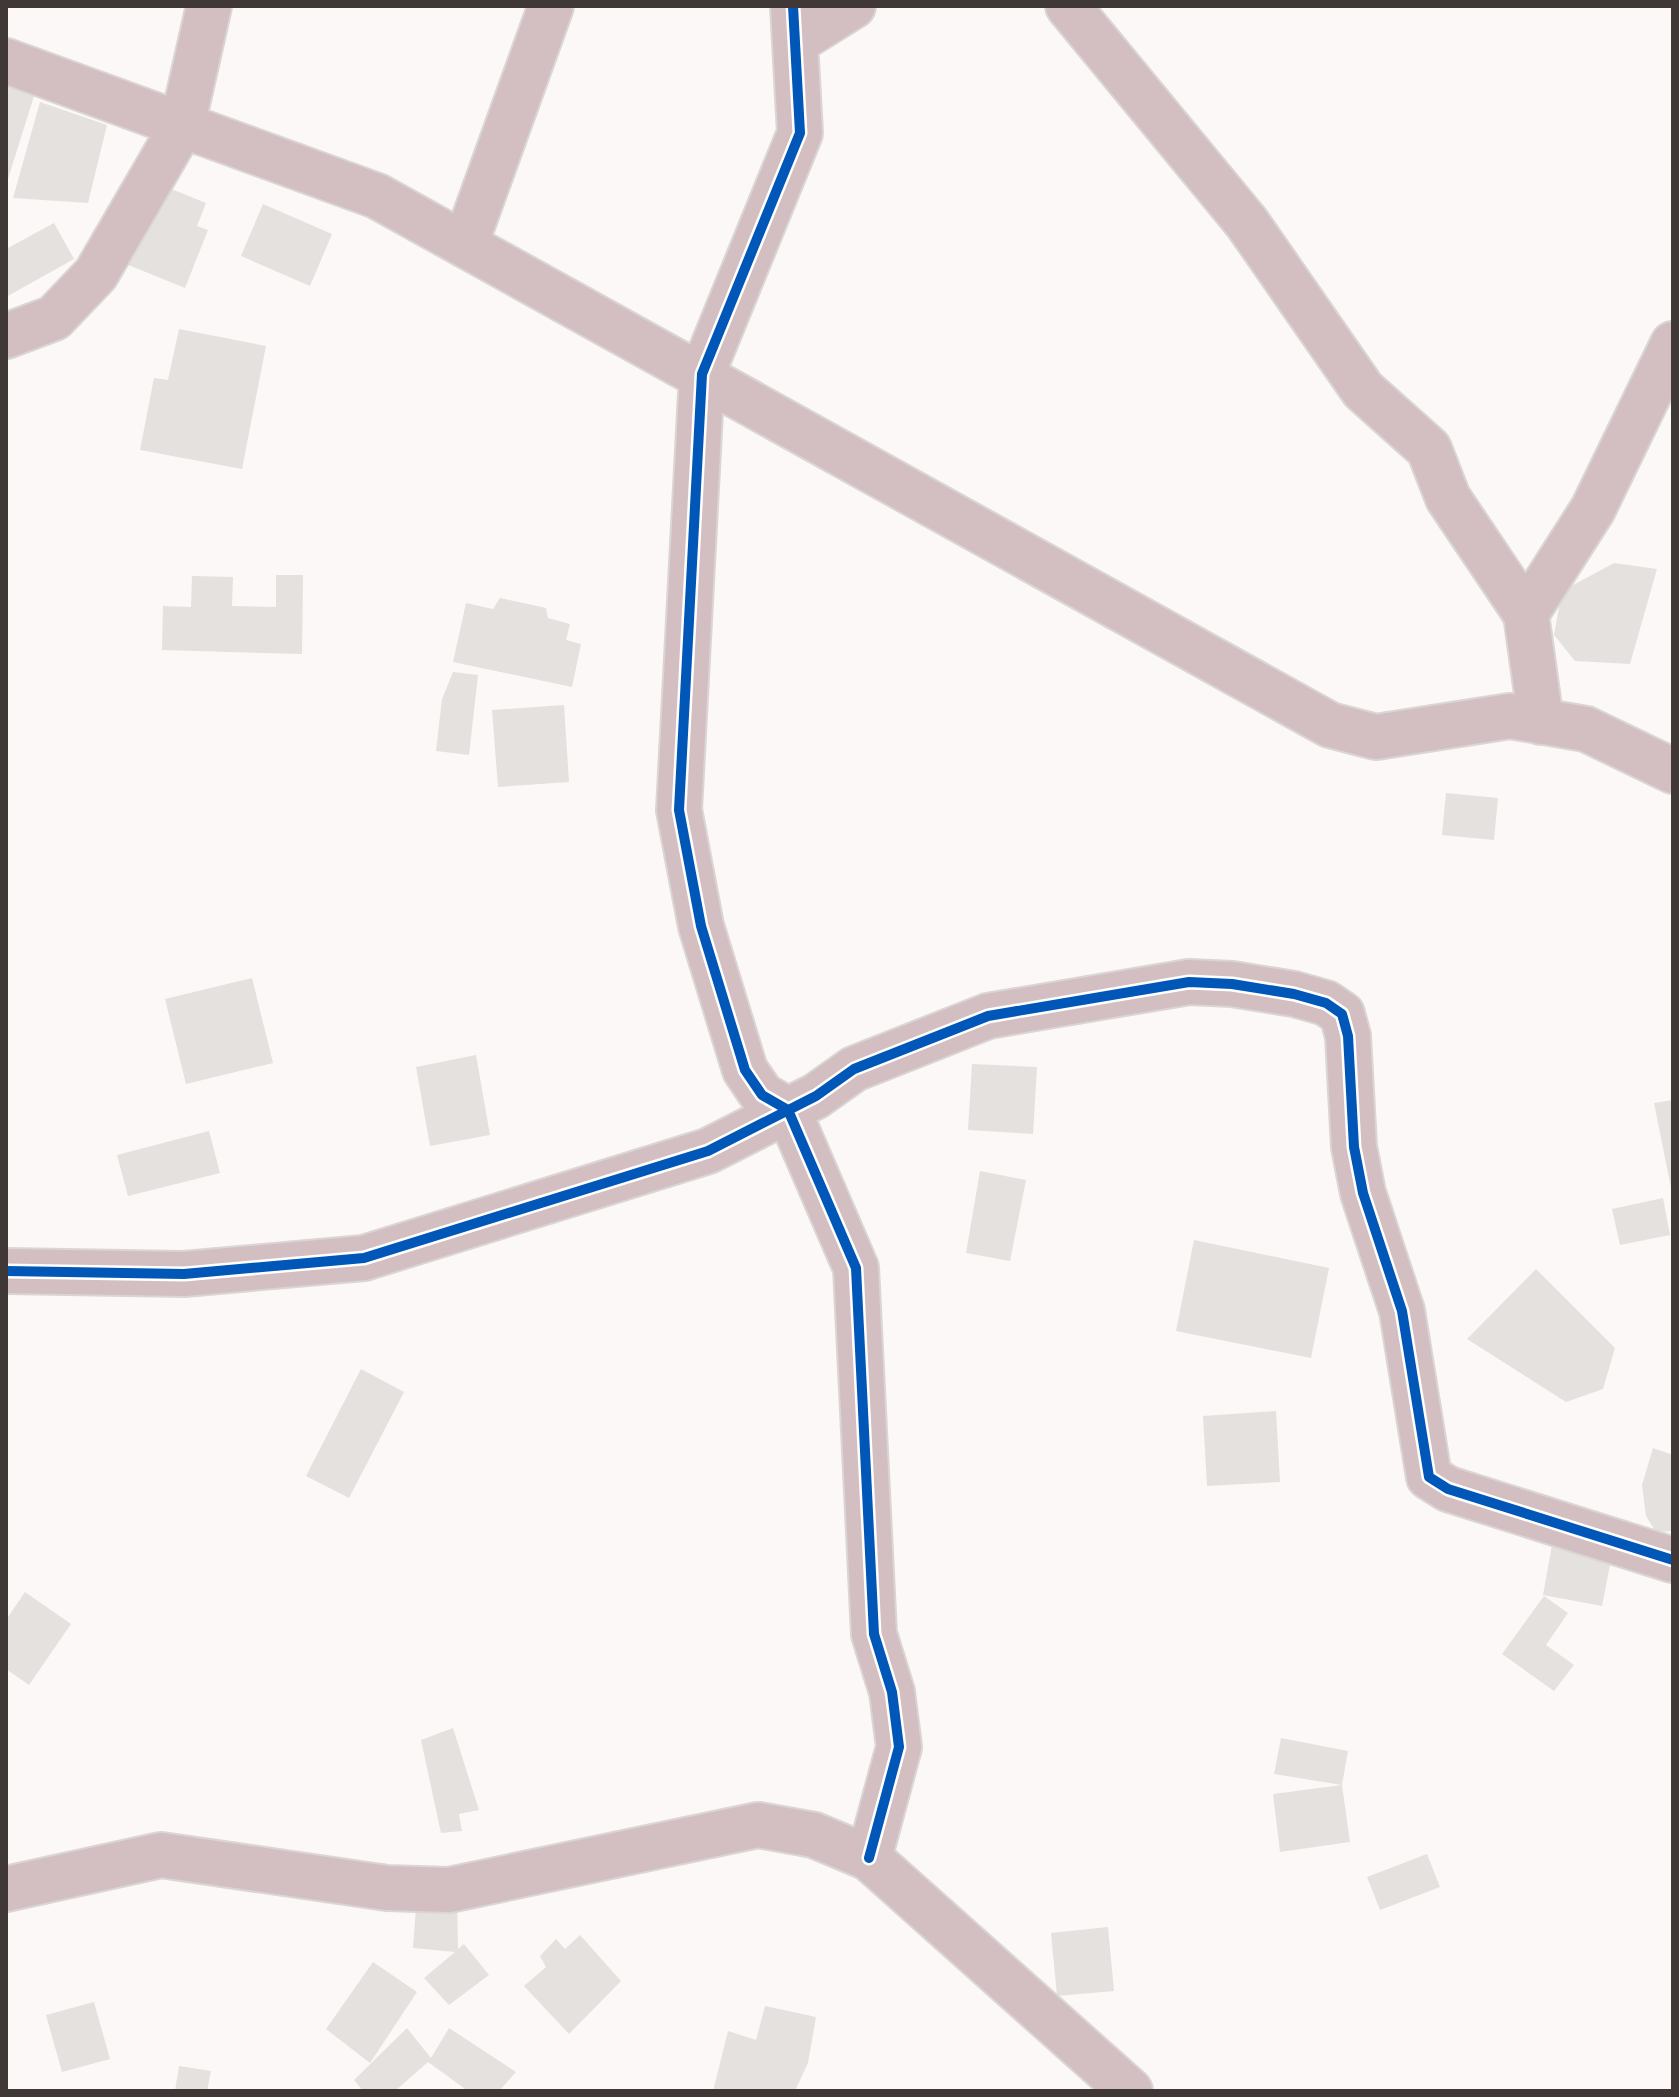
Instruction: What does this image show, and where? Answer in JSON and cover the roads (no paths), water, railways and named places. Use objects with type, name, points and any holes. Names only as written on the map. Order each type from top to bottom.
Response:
[{"type":"street","points":[[6,336],[54,318],[96,274],[182,126],[209,6]]},
{"type":"street","points":[[465,245],[551,6]]},
{"type":"street","points":[[853,6],[795,23],[800,133],[702,374],[679,810],[701,926],[745,1070],[762,1095],[788,1110],[856,1268],[874,1634],[892,1692],[899,1747],[869,1858]]},
{"type":"street","points":[[1068,6],[1247,223],[1363,390],[1429,449],[1448,498],[1526,614],[1541,722]]},
{"type":"street","points":[[6,61],[377,196],[1330,725],[1376,737],[1510,716],[1586,729],[1673,771]]},
{"type":"street","points":[[1526,614],[1593,509],[1673,344]]},
{"type":"street","points":[[6,1271],[184,1274],[364,1258],[708,1151],[788,1110],[854,1069],[988,1016],[1189,982],[1232,984],[1326,1003],[1342,1014],[1348,1036],[1354,1147],[1363,1193],[1402,1311],[1429,1477],[1448,1489],[1673,1560]]},
{"type":"street","points":[[6,1889],[161,1855],[387,1888],[449,1890],[758,1825],[814,1835],[869,1858],[1130,2091]]}]
